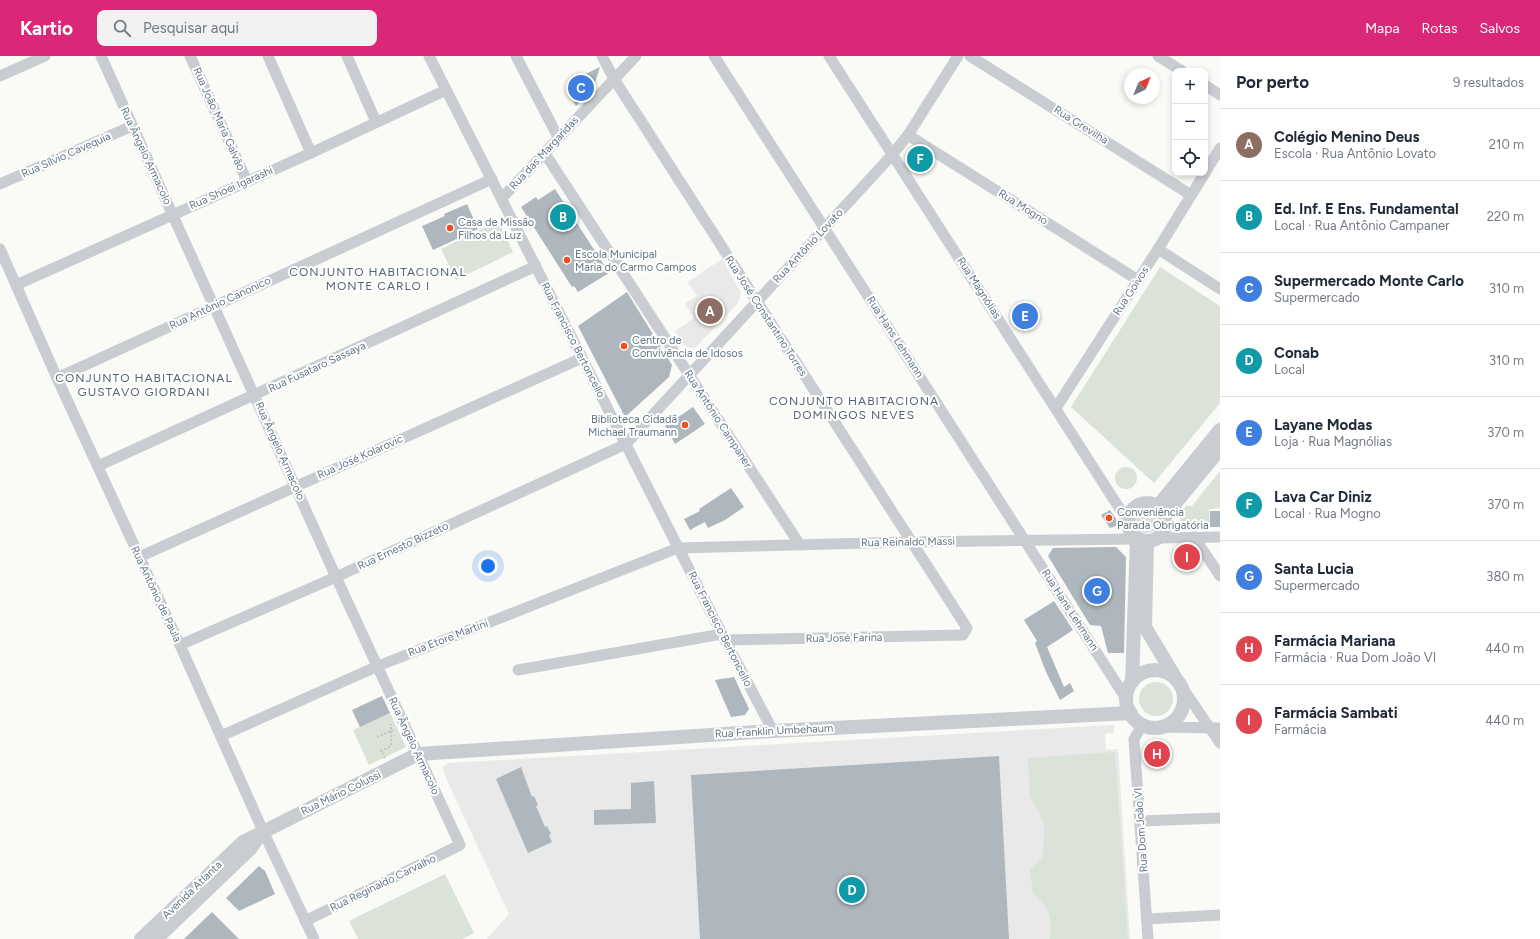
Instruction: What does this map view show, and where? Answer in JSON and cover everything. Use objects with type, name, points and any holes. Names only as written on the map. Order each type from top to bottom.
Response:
[{"type":"street","points":[[0,76],[45,56]]},
{"type":"street","name":"Rua Ângelo Armacolo","points":[[101,56],[296,485],[336,577],[460,846]]},
{"type":"street","name":"Rua João Maria Galvão","points":[[190,56],[247,181]]},
{"type":"street","points":[[268,56],[311,152]]},
{"type":"street","points":[[347,56],[376,122]]},
{"type":"street","name":"Rua Francisco Bertoncello","points":[[429,56],[723,637],[773,731]]},
{"type":"street","points":[[516,56],[558,137]]},
{"type":"street","name":"Rua José Constantino Torres","points":[[602,56],[614,78],[967,628],[962,635]]},
{"type":"street","name":"Rua das Margaridas","points":[[502,198],[636,56]]},
{"type":"street","name":"Rua Hans Lehmann","points":[[714,56],[1129,706]]},
{"type":"street","name":"Rua Magnólias","points":[[829,56],[1128,520]]},
{"type":"street","name":"Rua Antônio Lovato","points":[[626,444],[892,155],[908,135],[958,56]]},
{"type":"street","name":"Rua Grevilha","points":[[970,56],[1191,195]]},
{"type":"street","points":[[1158,56],[1177,68]]},
{"type":"street","points":[[1208,87],[1220,94]]},
{"type":"street","name":"Rua Shoei Igarashi","points":[[16,285],[174,215],[446,90]]},
{"type":"street","name":"Rua Sílvio Cavequia","points":[[0,184],[132,126]]},
{"type":"street","name":"Rua Mogno","points":[[908,135],[1138,280]]},
{"type":"street","name":"Rua Goivos","points":[[1208,168],[1220,148]]},
{"type":"street","name":"Rua Antônio Campaner","points":[[544,152],[800,545]]},
{"type":"street","name":"Rua Goivos","points":[[1056,408],[1203,176]]},
{"type":"street","name":"Rua Antônio Canonico","points":[[57,378],[492,179]]},
{"type":"street","name":"Rua Antônio de Paula","points":[[0,249],[263,831],[314,939]]},
{"type":"street","points":[[1158,249],[1220,289]]},
{"type":"street","name":"Rua Fusataro Sassaya","points":[[98,466],[255,396],[536,266]]},
{"type":"street","name":"Rua José Kolarovic","points":[[139,557],[296,485],[582,358]]},
{"type":"street","points":[[1147,539],[1165,528],[1162,511],[1220,430]]},
{"type":"street","name":"Rua Ernesto Bizzeto","points":[[180,645],[336,577],[626,444]]},
{"type":"street","points":[[1162,511],[1220,449]]},
{"type":"street","points":[[1147,539],[1130,531],[1128,520],[1129,515],[1136,506],[1147,502],[1162,511]]},
{"type":"street","points":[[1194,537],[1220,576]]},
{"type":"street","name":"Rua Reinaldo Massi","points":[[678,548],[911,542],[1220,537]]},
{"type":"street","points":[[1147,539],[1145,627],[1183,689],[1184,702],[1180,713],[1172,722],[1161,727],[1149,726],[1138,721],[1129,706],[1127,694],[1132,682],[1147,539]]},
{"type":"street","name":"Rua Etore Martini","points":[[221,736],[378,666],[678,548]]},
{"type":"street","name":"Rua José Farina","points":[[518,670],[723,637],[962,635]]},
{"type":"street","points":[[1132,682],[1141,674],[1154,670],[1166,672],[1178,682],[1215,728],[1220,743]]},
{"type":"street","name":"Rua Franklin Umbehaum","points":[[418,754],[1129,706]]},
{"type":"street","points":[[1149,726],[1215,728]]},
{"type":"street","name":"Rua Dom João VI","points":[[1148,939],[1141,821],[1134,739],[1149,726]]},
{"type":"street","name":"Rua Mário Colussi","points":[[247,845],[263,831],[418,754]]},
{"type":"street","points":[[1141,821],[1220,818]]},
{"type":"street","name":"Avenida Atlanta","points":[[142,939],[247,845]]},
{"type":"street","name":"Avenida Atlanta","points":[[156,939],[247,845]]},
{"type":"street","name":"Rua Reginaldo Carvalho","points":[[305,921],[460,846]]},
{"type":"street","points":[[1147,919],[1220,915]]},
{"type":"path","points":[[385,760],[381,751],[391,746],[391,722]]},
{"type":"path","points":[[377,737],[397,727]]},
{"type":"shaded area","points":[[498,221],[513,252],[456,280],[441,249]]},
{"type":"shaded area","points":[[722,259],[741,292],[738,303],[696,347],[690,348],[685,346],[675,331],[694,318],[685,304],[697,296],[688,282]]},
{"type":"shaded area","points":[[1160,267],[1220,306],[1220,403],[1154,483],[1071,407]]},
{"type":"shaded area","points":[[1126,467],[1134,470],[1137,478],[1134,486],[1126,489],[1118,486],[1115,478],[1118,470]]},
{"type":"shaded area","points":[[1220,471],[1220,508],[1209,509],[1210,522],[1193,523],[1193,526],[1182,525],[1180,517],[1184,508],[1186,506],[1192,506]]},
{"type":"shaded area","points":[[1153,510],[1159,514],[1161,519],[1159,527],[1155,531],[1143,533],[1136,531],[1132,522],[1135,515],[1140,512]]},
{"type":"shaded area","points":[[1153,682],[1159,682],[1168,687],[1172,693],[1172,705],[1168,711],[1159,716],[1153,716],[1144,711],[1139,702],[1139,696],[1144,687]]},
{"type":"shaded area","points":[[390,713],[406,747],[369,765],[353,730]]},
{"type":"shaded area","points":[[1114,725],[1114,733],[1105,734],[1106,750],[1118,749],[1130,939],[487,939],[509,914],[444,774],[443,766],[449,763]]},
{"type":"shaded area","points":[[1115,752],[1128,939],[1050,939],[1051,925],[1049,913],[1043,902],[1033,893],[1030,870],[1043,857],[1044,827],[1039,811],[1030,797],[1028,758]]},
{"type":"shaded area","points":[[445,874],[474,933],[462,939],[358,939],[349,921]]},
{"type":"building","points":[[600,67],[594,86],[576,106],[569,92],[572,90],[567,83]]},
{"type":"building","points":[[555,189],[609,273],[578,292],[574,286],[572,287],[521,207],[536,197],[538,200]]},
{"type":"building","name":"Casa de Missão Filhos da Luz","points":[[467,204],[478,229],[433,250],[422,226]]},
{"type":"building","name":"Centro de Convivência de Idosos","points":[[627,292],[672,365],[669,377],[625,417],[578,326]]},
{"type":"building","points":[[1023,305],[1036,314],[1028,327],[1015,318]]},
{"type":"building","name":"Biblioteca Cidadã Michael Traumann","points":[[693,407],[705,424],[675,444],[665,426]]},
{"type":"building","points":[[731,488],[744,507],[725,520],[708,528],[705,522],[690,530],[684,519],[700,511],[699,509]]},
{"type":"building","name":"Conveniência Parada Obrigatória","points":[[1110,510],[1117,520],[1116,526],[1110,528],[1101,515]]},
{"type":"building","points":[[1210,511],[1220,511],[1220,527],[1210,527]]},
{"type":"building","points":[[1189,544],[1201,563],[1187,572],[1173,550],[1181,546],[1183,549]]},
{"type":"building","points":[[1116,547],[1126,557],[1124,653],[1108,653],[1101,626],[1090,625],[1048,556],[1053,548]]},
{"type":"building","points":[[1054,601],[1073,630],[1047,647],[1064,687],[1070,683],[1074,691],[1060,700],[1046,672],[1035,643],[1037,641],[1024,620]]},
{"type":"building","points":[[734,677],[749,709],[745,715],[731,717],[715,680]]},
{"type":"building","points":[[382,696],[390,713],[360,727],[352,710]]},
{"type":"building","points":[[1162,745],[1163,762],[1153,763],[1152,746]]},
{"type":"building","points":[[999,756],[1009,939],[700,939],[691,775]]},
{"type":"building","points":[[521,767],[532,797],[534,796],[538,805],[536,806],[545,827],[547,826],[551,834],[549,835],[552,842],[528,853],[496,779]]},
{"type":"building","points":[[654,781],[656,823],[594,825],[594,810],[631,809],[631,783]]},
{"type":"building","points":[[259,866],[265,871],[275,894],[239,911],[226,898]]},
{"type":"building","points":[[212,912],[239,939],[184,939]]},
{"type":"place","name":"Supermercado Monte Carlo","points":[[581,88]]},
{"type":"place","name":"Lava Car Diniz","points":[[920,159]]},
{"type":"place","name":"Ed. Inf. E Ens. Fundamental","points":[[563,217]]},
{"type":"place","name":"Casa de Missão Filhos da Luz","points":[[450,228]]},
{"type":"place","name":"Escola Municipal Maria do Carmo Campos","points":[[567,260]]},
{"type":"place","name":"Colégio Menino Deus","points":[[710,311]]},
{"type":"place","name":"Layane Modas","points":[[1025,316]]},
{"type":"place","name":"Centro de Convivência de Idosos","points":[[624,346]]},
{"type":"place","name":"Biblioteca Cidadã Michael Traumann","points":[[685,425]]},
{"type":"place","name":"Conveniência Parada Obrigatória","points":[[1109,518]]},
{"type":"place","name":"Farmácia Sambati","points":[[1187,557]]},
{"type":"place","name":"Santa Lucia","points":[[1097,591]]},
{"type":"place","name":"Farmácia Mariana","points":[[1157,754]]},
{"type":"place","name":"Conab","points":[[852,890]]},
{"type":"district","name":"CONJUNTO HABITACIONAL MONTE CARLO I","points":[[378,279]]},
{"type":"district","name":"CONJUNTO HABITACIONAL GUSTAVO GIORDANI","points":[[144,385]]},
{"type":"district","name":"CONJUNTO HABITACIONA DOMINGOS NEVES","points":[[854,408]]}]
